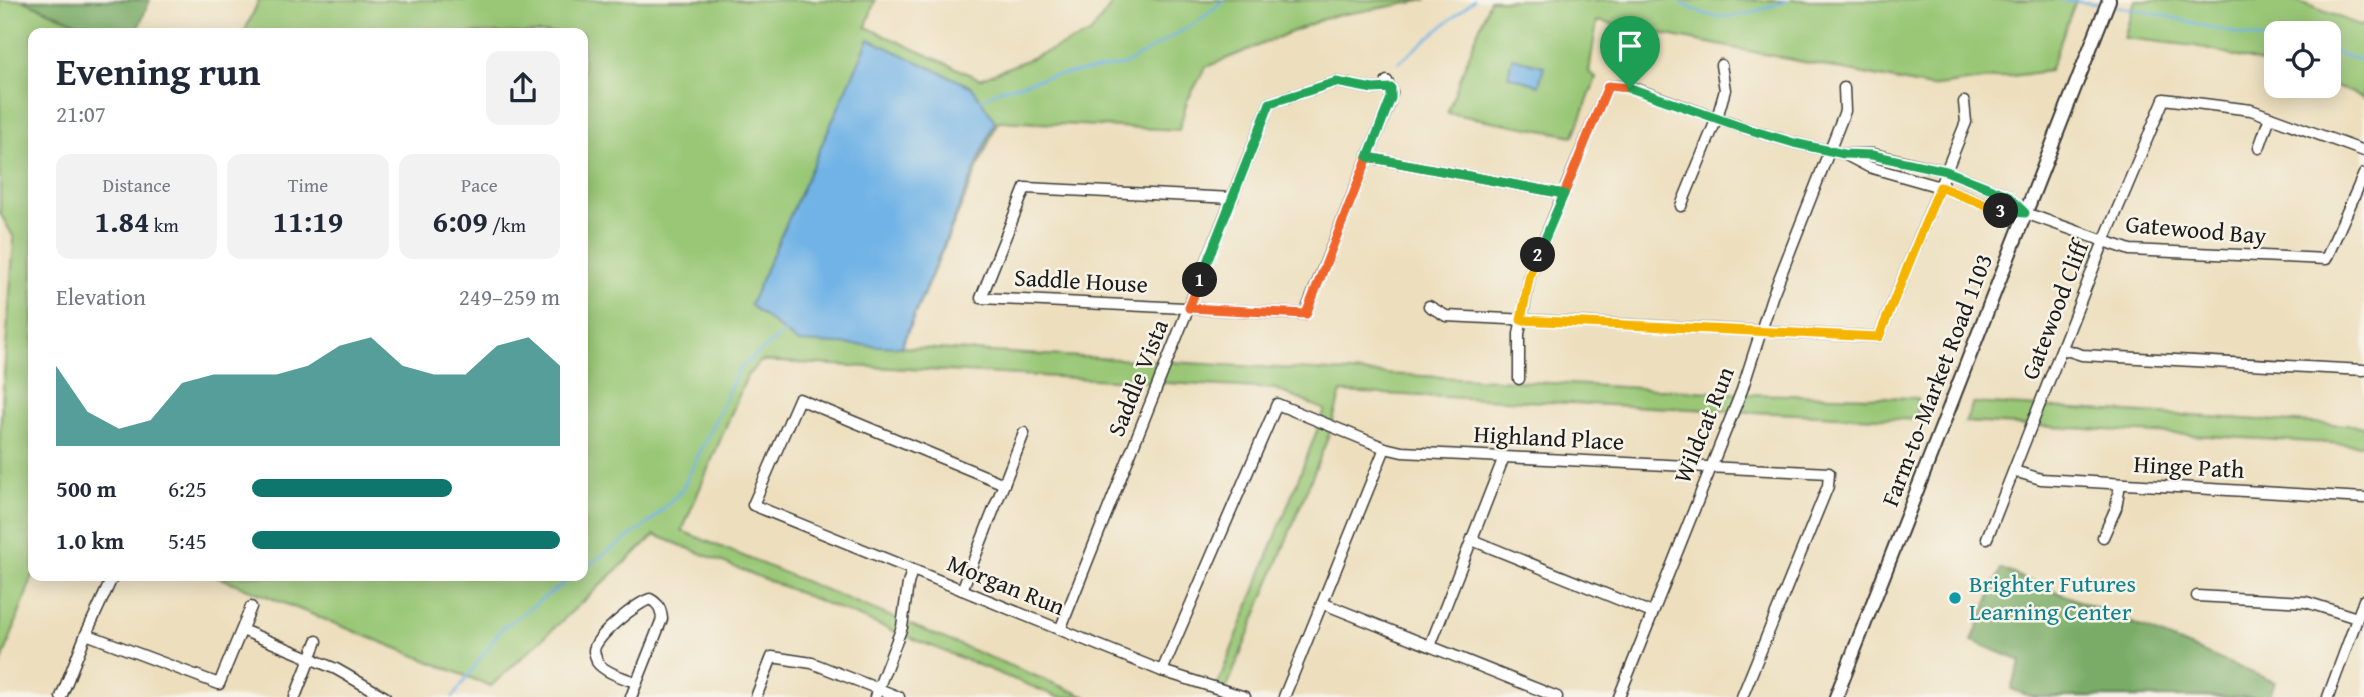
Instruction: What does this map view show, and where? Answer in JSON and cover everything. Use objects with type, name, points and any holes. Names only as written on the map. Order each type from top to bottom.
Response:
[{"type":"main road","name":"Farm-to-Market Road 1103","points":[[1836,697],[2109,0]]},
{"type":"street","points":[[1681,206],[1726,90],[1721,65]]},
{"type":"street","name":"Saddle Vista","points":[[1060,630],[1270,103],[1336,82],[1373,89],[1389,84],[1391,98],[1368,157]]},
{"type":"street","points":[[1519,379],[1519,334],[1530,274],[1608,86],[1630,88],[1794,143],[1844,154],[1872,155],[1946,171],[2007,195],[2025,213]]},
{"type":"street","name":"Wildcat Run","points":[[1619,697],[1742,390],[1772,297],[1845,111],[1844,88]]},
{"type":"street","name":"Gatewood Cliff","points":[[1987,538],[2164,99],[2218,104],[2251,110],[2270,117]]},
{"type":"street","points":[[1429,306],[1446,316],[1879,337],[1966,122],[1964,102]]},
{"type":"street","points":[[2259,148],[2270,117],[2364,151]]},
{"type":"street","points":[[1844,154],[1869,167],[1940,187],[2000,210],[2025,213]]},
{"type":"street","points":[[1368,157],[1564,194]]},
{"type":"street","name":"Saddle House","points":[[1233,198],[1026,188],[981,298],[1306,314],[1368,157]]},
{"type":"street","name":"Gatewood Bay","points":[[2025,213],[2130,250],[2326,259],[2364,174]]},
{"type":"street","points":[[2063,349],[2082,355],[2364,370]]},
{"type":"street","name":"Morgan Run","points":[[1004,484],[799,399],[753,505],[1162,671],[1245,697]]},
{"type":"street","name":"Highland Place","points":[[1162,671],[1277,404],[1385,448],[1402,452],[1829,473],[1828,486],[1742,697]]},
{"type":"street","points":[[962,590],[1024,433]]},
{"type":"street","points":[[1284,697],[1385,448]]},
{"type":"street","points":[[1430,646],[1504,457]]},
{"type":"street","name":"Hinge Path","points":[[2014,471],[2041,479],[2364,498]]},
{"type":"street","points":[[2103,537],[2116,508],[2120,484]]},
{"type":"street","points":[[1472,540],[1652,613]]},
{"type":"street","points":[[876,693],[902,627],[912,570]]},
{"type":"street","points":[[61,697],[111,581]]},
{"type":"street","points":[[2197,596],[2306,602],[2357,618]]},
{"type":"street","points":[[631,697],[637,683],[662,619],[662,611],[657,603],[650,599],[632,608],[597,643],[594,651],[597,661],[603,667],[637,683]]},
{"type":"street","points":[[2328,697],[2364,600]]},
{"type":"street","points":[[1322,603],[1557,697]]},
{"type":"street","points":[[86,634],[219,684],[251,607]]},
{"type":"street","points":[[242,630],[336,669],[385,697]]},
{"type":"street","points":[[295,697],[317,641]]},
{"type":"street","points":[[756,697],[772,657],[811,663],[876,693],[900,697]]},
{"type":"green space","points":[[0,0],[22,0],[89,28],[28,28],[28,581],[31,581],[0,667],[0,431],[14,238],[0,213]]},
{"type":"green space","points":[[22,0],[150,0],[138,28],[89,28]]},
{"type":"green space","points":[[259,0],[875,0],[866,27],[980,79],[1090,34],[1115,0],[1427,0],[1328,17],[1206,67],[1187,101],[1179,130],[998,121],[901,347],[1748,394],[1917,398],[1918,420],[1341,392],[1329,435],[1223,697],[1213,697],[1325,410],[1275,389],[761,361],[747,376],[682,531],[1087,697],[1058,697],[655,535],[491,686],[228,581],[588,581],[588,28],[246,28]]},
{"type":"green space","points":[[1490,0],[2076,0],[2049,71],[1930,87],[1597,21],[1589,72],[1596,78],[1574,136],[1447,113]]},
{"type":"green space","points":[[2135,0],[2295,0],[2364,27],[2364,98],[2341,88],[2341,21],[2264,21],[2264,64],[2195,46],[2124,38]]},
{"type":"green space","points":[[1973,403],[2364,426],[2364,445],[1965,422]]},
{"type":"green space","points":[[2001,569],[2275,682],[2269,697],[2032,697],[2011,689],[2021,661],[1972,641]]},
{"type":"water","points":[[869,39],[972,87],[995,121],[901,347],[797,342],[750,305]]},
{"type":"water","points":[[1512,58],[1544,66],[1539,85],[1508,76]]},
{"type":"waterway","points":[[980,100],[999,90],[1047,77],[1124,65],[1200,20],[1224,0]]},
{"type":"waterway","points":[[1398,63],[1474,0]]},
{"type":"waterway","points":[[1679,0],[1692,9],[1719,16],[1746,14],[1788,0]]},
{"type":"waterway","points":[[2061,0],[2099,4]]},
{"type":"waterway","points":[[2115,6],[2264,39]]},
{"type":"waterway","points":[[2341,54],[2364,61]]},
{"type":"waterway","points":[[588,565],[650,522],[682,490],[739,369],[786,331]]},
{"type":"waterway","points":[[453,697],[501,629],[567,581]]},
{"type":"place","name":"Brighter Futures Learning Center","points":[[1955,598]]},
{"type":"route","points":[[1630,88],[1608,86],[1564,194],[1368,157],[1306,314],[1189,308],[1270,103],[1336,82],[1373,89],[1391,88],[1391,98],[1368,157],[1443,171],[1564,194],[1530,274],[1521,320],[1879,337],[1940,187],[2000,210],[2025,213],[2007,195],[1946,171],[1872,155],[1844,154],[1794,143],[1630,88]]}]
